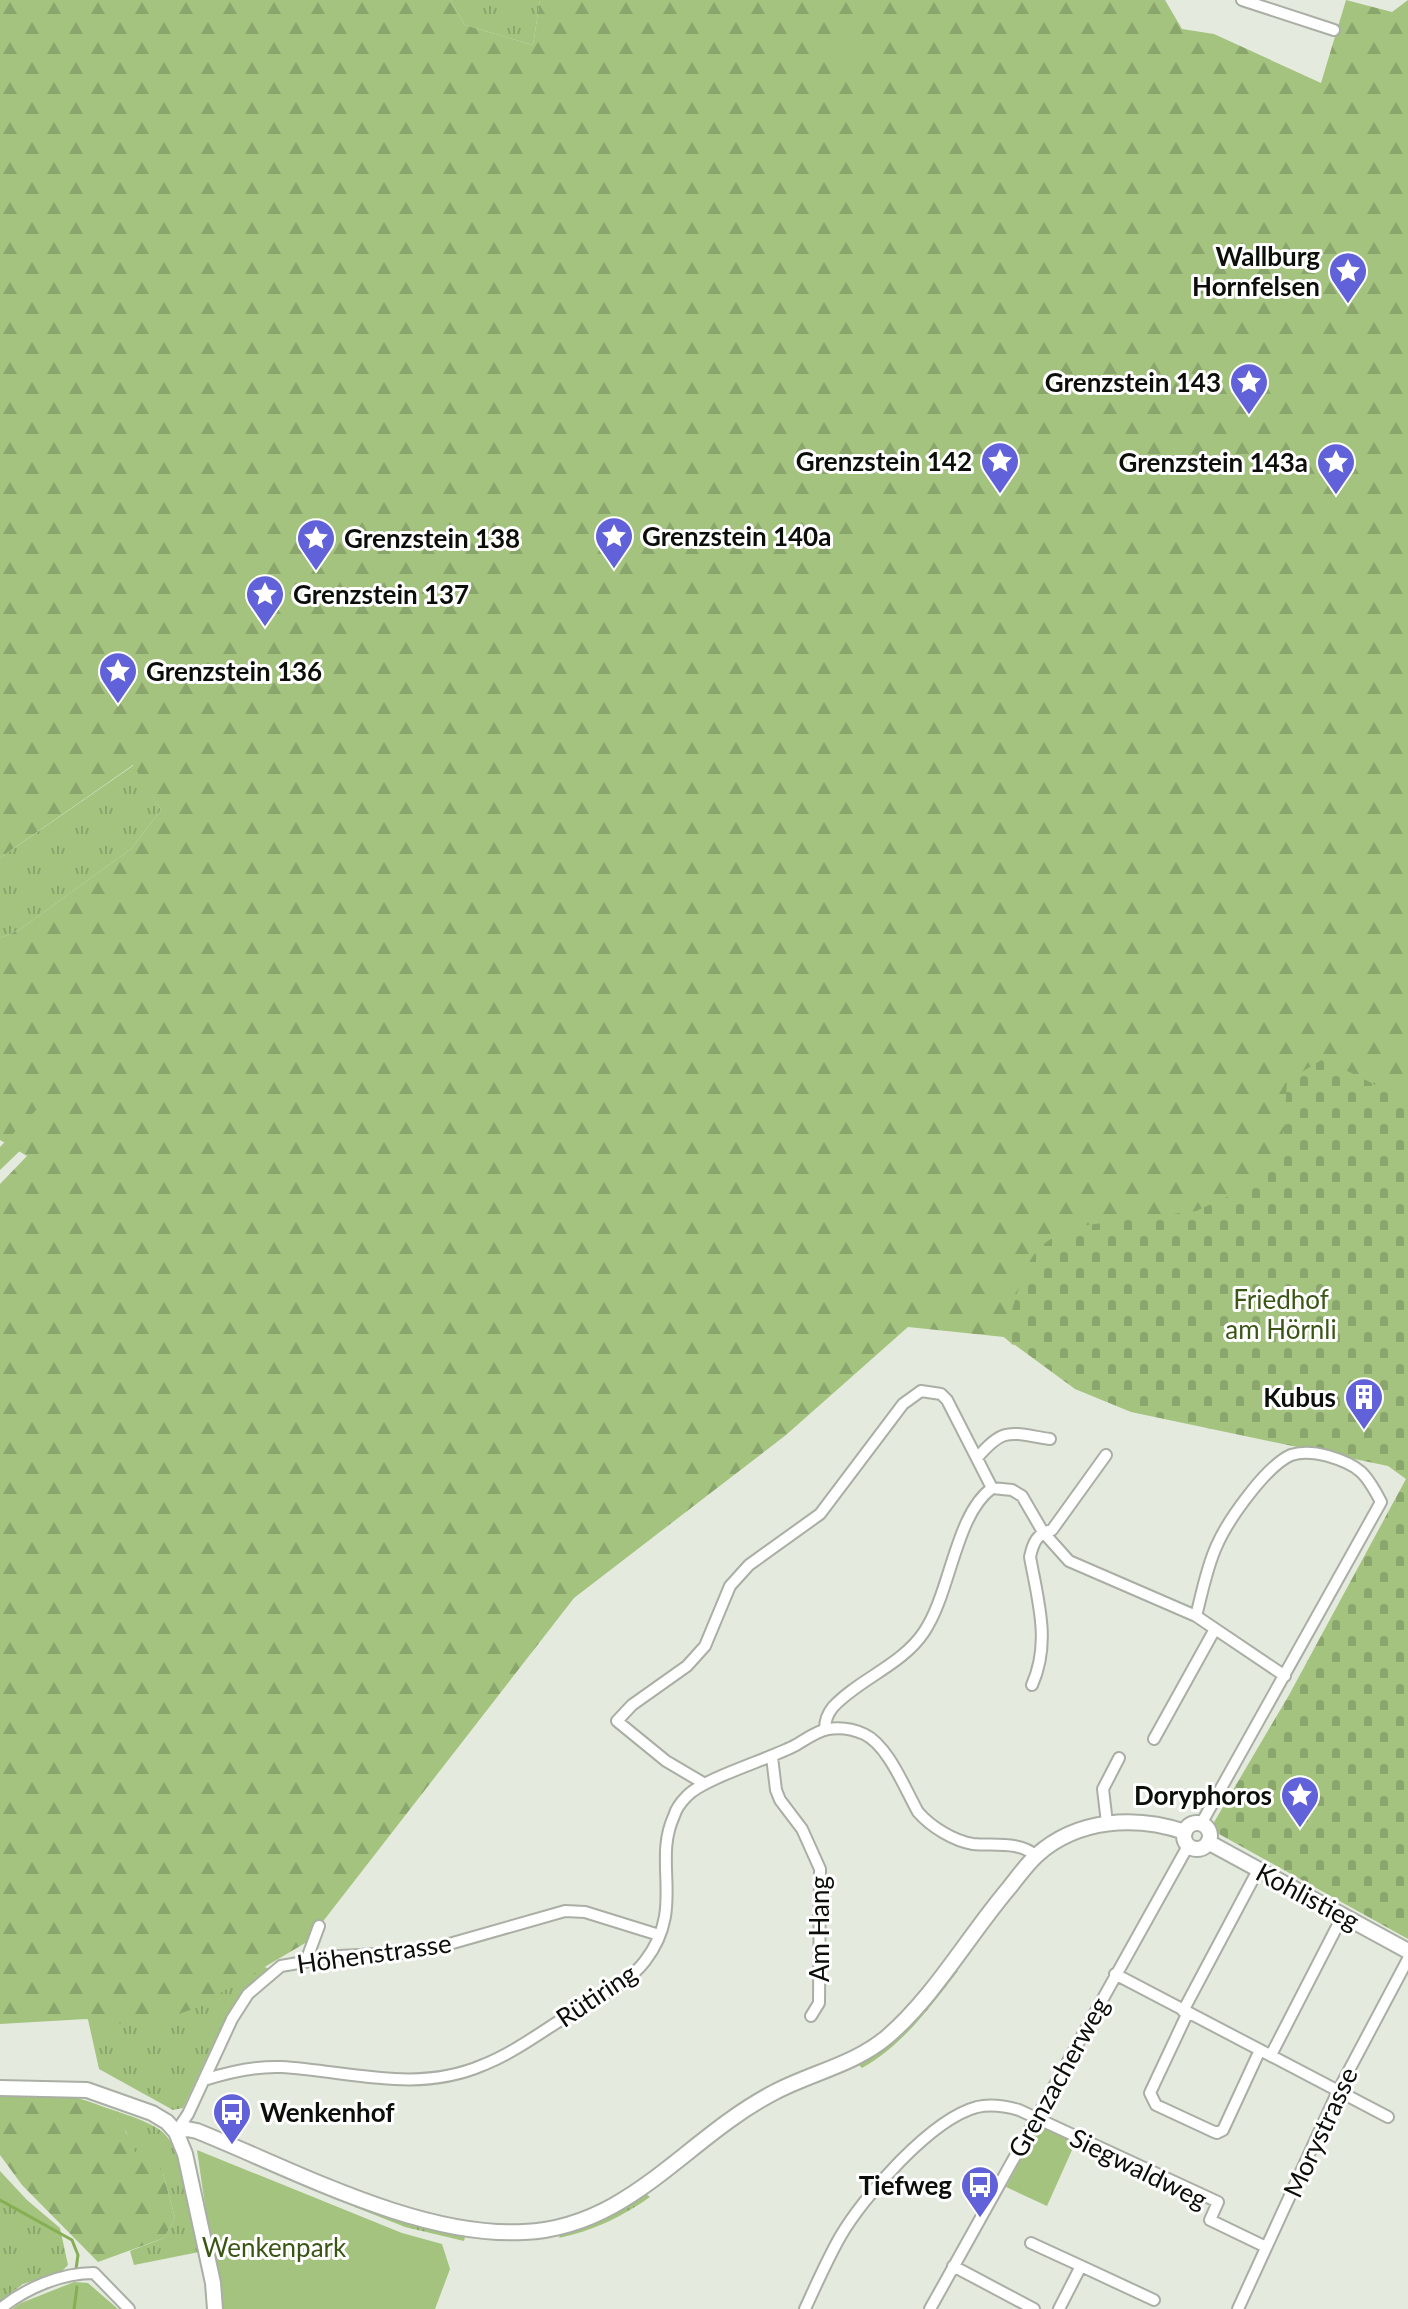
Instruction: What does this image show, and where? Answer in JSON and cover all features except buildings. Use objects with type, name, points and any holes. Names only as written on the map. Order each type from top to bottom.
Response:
[{"type":"street","points":[[1242,0],[1334,30]]},
{"type":"street","points":[[705,1784],[666,1761],[617,1721],[632,1705],[687,1666],[705,1646],[730,1586],[749,1565],[820,1514],[911,1396],[921,1391],[941,1394],[947,1400],[992,1488]]},
{"type":"street","points":[[977,1458],[1001,1434],[1050,1439]]},
{"type":"street","points":[[1196,1616],[1217,1545],[1244,1502],[1277,1464],[1291,1455],[1310,1453],[1349,1463],[1366,1474],[1381,1502],[1201,1824]]},
{"type":"street","points":[[1032,1685],[1041,1666],[1044,1643],[1030,1557],[1035,1541],[1043,1532],[1052,1530],[1106,1455]]},
{"type":"street","points":[[1036,1856],[1021,1847],[970,1843],[953,1838],[918,1812],[877,1742],[852,1731],[825,1729],[825,1722],[834,1707],[905,1652],[923,1634],[939,1605],[969,1517],[978,1500],[992,1488],[1012,1490],[1022,1496],[1043,1532],[1069,1561],[1196,1616],[1285,1676]]},
{"type":"street","points":[[1154,1739],[1215,1629]]},
{"type":"street","name":"Rütiring","points":[[204,2080],[244,2069],[280,2067],[402,2081],[441,2077],[483,2066],[519,2046],[636,1971],[647,1959],[665,1922],[669,1828],[674,1813],[687,1795],[825,1729]]},
{"type":"street","name":"Am Hang","points":[[772,1757],[780,1800],[802,1829],[820,1869],[819,2003],[811,2016]]},
{"type":"street","points":[[1107,1823],[1103,1789],[1119,1758]]},
{"type":"street","points":[[176,2132],[187,2129],[197,2131],[350,2195],[444,2225],[479,2231],[524,2232],[578,2222],[617,2205],[731,2117],[775,2091],[825,2072],[883,2040],[905,2020],[1036,1856],[1058,1841],[1107,1823],[1150,1823],[1186,1839],[1199,1849],[1208,1842],[1209,1834],[1201,1824]]},
{"type":"street","points":[[1186,1839],[1193,1824],[1201,1824]]},
{"type":"street","name":"Grenzacherweg","points":[[930,2309],[1186,1839]]},
{"type":"street","name":"Kohlistieg","points":[[1208,1842],[1408,1951]]},
{"type":"street","points":[[1258,1870],[1185,2012],[1150,2093],[1156,2105],[1217,2133],[1223,2130],[1343,1915]]},
{"type":"street","name":"Höhenstrasse","points":[[176,2132],[188,2114],[232,2019],[248,1994],[281,1966],[306,1961],[421,1952],[565,1911],[585,1912],[659,1935]]},
{"type":"street","points":[[306,1961],[319,1926]]},
{"type":"street","name":"Morystrasse","points":[[1238,2309],[1338,2091],[1408,1959]]},
{"type":"street","points":[[1115,1974],[1388,2117]]},
{"type":"street","points":[[0,2088],[87,2090],[152,2113],[167,2122],[176,2132],[185,2154],[215,2309]]},
{"type":"street","points":[[805,2309],[841,2235],[878,2184],[931,2135],[952,2119],[979,2106],[1006,2106],[1035,2119]]},
{"type":"street","name":"Siegwaldweg","points":[[1035,2119],[1218,2202],[1210,2220],[1266,2247]]},
{"type":"street","points":[[1031,2243],[1154,2300]]},
{"type":"street","points":[[953,2266],[1034,2309]]},
{"type":"street","points":[[1059,2309],[1081,2266]]},
{"type":"street","points":[[0,2309],[42,2285],[81,2273],[94,2273],[129,2309]]},
{"type":"green space","points":[[0,0],[450,0],[465,25],[533,45],[540,0],[1165,0],[1182,29],[1214,34],[1321,83],[1346,0],[1392,12],[1408,0],[1408,1143],[1281,1176],[1013,1345],[1004,1337],[908,1327],[786,1435],[574,1598],[307,1942],[193,2009],[160,2021],[114,2024],[86,2019],[0,2024],[0,1184],[27,1156],[0,1140],[0,938],[19,930],[131,849],[161,810],[133,765],[0,858]]},
{"type":"green space","points":[[450,0],[540,0],[533,45],[465,25]]},
{"type":"green space","points":[[852,29],[867,48],[874,43],[879,49],[833,86],[827,80],[840,69],[826,51]]},
{"type":"green space","points":[[134,765],[161,810],[131,849],[19,930],[0,938],[0,858]]},
{"type":"green space","name":"Friedhof am Hörnli","points":[[1323,1059],[1408,1101],[1408,1939],[1210,1829],[1289,1695],[1406,1479],[1388,1466],[1131,1412],[1075,1389],[1004,1337],[1029,1262],[1052,1238],[1072,1227],[1196,1211],[1238,1192],[1270,1162],[1284,1131],[1287,1081]]},
{"type":"green space","points":[[39,1107],[52,1120],[0,1170],[0,1147]]},
{"type":"green space","points":[[262,1966],[270,1969],[243,1991],[223,2023],[183,2108],[173,2110],[99,2069],[87,2015]]},
{"type":"green space","points":[[955,1968],[958,1971],[915,2024],[877,2059],[862,2068],[859,2065],[884,2048]]},
{"type":"green space","points":[[0,2094],[46,2094],[76,2098],[90,2102],[117,2118],[138,2156],[150,2154],[163,2173],[175,2218],[164,2238],[98,2262],[22,2185],[0,2155]]},
{"type":"green space","points":[[93,2103],[150,2124],[168,2138],[182,2168],[199,2252],[134,2265],[130,2251],[164,2238],[175,2218],[163,2173],[138,2157],[128,2144],[127,2133],[118,2119]]},
{"type":"green space","points":[[1050,2127],[1077,2139],[1047,2206],[1006,2187],[1037,2130]]},
{"type":"green space","name":"Wenkenpark","points":[[197,2150],[402,2233],[442,2244],[450,2269],[435,2309],[220,2309]]},
{"type":"green space","points":[[0,2171],[27,2200],[60,2228],[68,2265],[62,2271],[23,2284],[0,2301]]},
{"type":"green space","points":[[645,2193],[650,2197],[618,2217],[559,2238],[561,2233],[606,2219]]},
{"type":"green space","points":[[351,2199],[399,2221],[465,2237],[464,2241],[405,2227],[355,2207],[348,2203]]},
{"type":"green space","points":[[74,2282],[88,2283],[118,2309],[12,2309],[21,2303]]},
{"type":"waterway","points":[[0,2200],[72,2240],[78,2255],[76,2269]]},
{"type":"waterway","points":[[74,2309],[77,2287]]},
{"type":"place","name":"Wallburg Hornfelsen","points":[[1348,305]]},
{"type":"place","name":"Grenzstein 143","points":[[1249,416]]},
{"type":"place","name":"Grenzstein 142","points":[[1000,495]]},
{"type":"place","name":"Grenzstein 143a","points":[[1336,496]]},
{"type":"place","name":"Grenzstein 140a","points":[[614,570]]},
{"type":"place","name":"Grenzstein 138","points":[[316,572]]},
{"type":"place","name":"Grenzstein 137","points":[[265,628]]},
{"type":"place","name":"Grenzstein 136","points":[[118,705]]},
{"type":"place","name":"Kubus","points":[[1364,1431]]},
{"type":"place","name":"Doryphoros","points":[[1300,1829]]},
{"type":"place","name":"Wenkenhof","points":[[232,2146]]},
{"type":"place","name":"Tiefweg","points":[[980,2219]]}]
